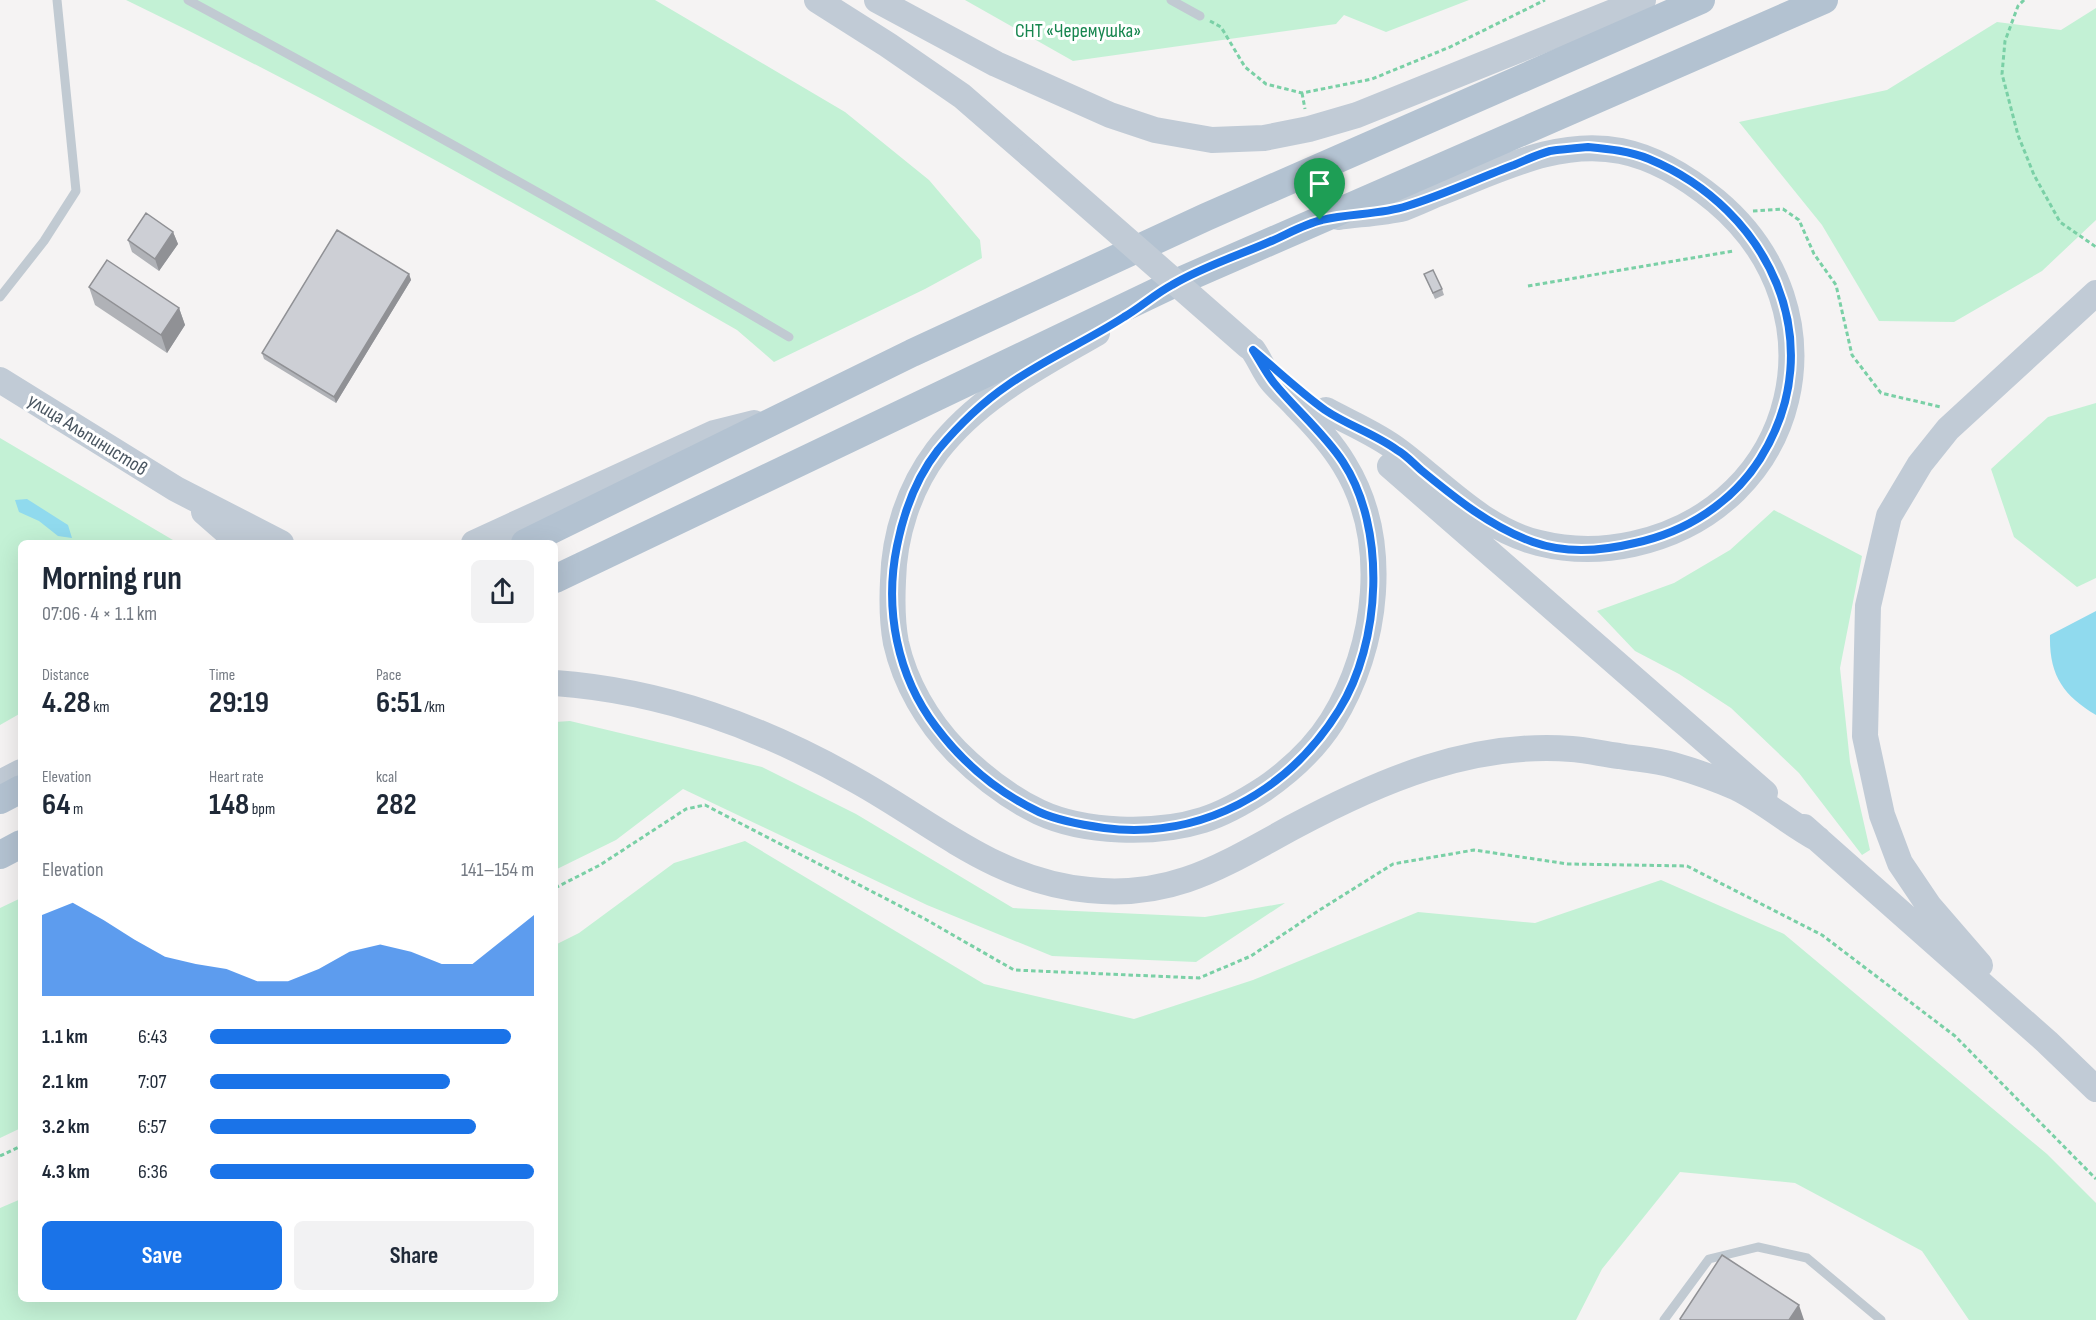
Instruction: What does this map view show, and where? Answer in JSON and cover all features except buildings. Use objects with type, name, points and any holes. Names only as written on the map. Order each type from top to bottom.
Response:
[{"type":"main road","points":[[817,0],[962,96],[1818,839],[2047,1042],[2096,1089]]},
{"type":"main road","points":[[877,0],[996,64],[1110,115],[1155,130],[1212,140],[1264,138],[1309,129],[1357,115],[1643,0]]},
{"type":"main road","points":[[531,540],[912,352],[1206,217],[1701,0]]},
{"type":"main road","points":[[558,578],[1173,284],[1824,0]]},
{"type":"main road","points":[[1320,220],[1403,208],[1548,152],[1588,147],[1621,151],[1648,158],[1692,183],[1730,213],[1756,247],[1778,284],[1785,305],[1792,347],[1791,375],[1778,426],[1752,472],[1732,495],[1699,518],[1654,539],[1598,550],[1570,550],[1535,543],[1505,530],[1473,510],[1399,451],[1378,437],[1326,410]]},
{"type":"main road","points":[[1173,284],[1123,318],[1010,384],[980,407],[937,451],[910,497],[902,521],[893,564],[892,605],[896,643],[908,680],[924,711],[947,742],[973,768],[1005,792],[1042,813],[1085,825],[1121,830],[1167,828],[1202,820],[1238,806],[1276,780],[1328,729],[1345,700],[1361,661],[1369,626],[1372,596],[1371,546],[1363,502],[1343,463],[1298,407],[1272,381],[1251,348]]},
{"type":"main road","points":[[2047,1042],[1929,906],[1900,863],[1882,815],[1865,736],[1868,606],[1889,516],[1920,464],[1948,429],[2096,293]]},
{"type":"main road","name":"улица Альпинистов","points":[[0,380],[176,489]]},
{"type":"main road","points":[[481,540],[714,433],[789,414]]},
{"type":"main road","points":[[176,489],[234,540]]},
{"type":"main road","points":[[176,489],[275,540]]},
{"type":"main road","points":[[558,683],[594,686],[646,695],[723,718],[806,754],[859,782],[983,859],[1033,879],[1088,890],[1126,892],[1154,890],[1173,885],[1235,859],[1314,816],[1396,778],[1436,764],[1477,754],[1519,749],[1572,749],[1671,764],[1738,789],[1818,839]]},
{"type":"main road","points":[[0,783],[18,774]]},
{"type":"main road","points":[[0,800],[18,791]]},
{"type":"main road","points":[[0,855],[18,846]]},
{"type":"main road","points":[[0,866],[18,860]]},
{"type":"lane","points":[[0,297],[44,241],[76,191],[57,0]]},
{"type":"lane","points":[[188,0],[651,255],[789,337]]},
{"type":"lane","points":[[1171,0],[1200,16]]},
{"type":"lane","points":[[1664,1320],[1709,1259],[1758,1247],[1807,1258],[1881,1320]]},
{"type":"path","points":[[1200,16],[1221,27],[1245,67],[1266,84],[1302,93],[1372,79],[1450,47],[1545,0]]},
{"type":"path","points":[[2024,0],[2018,6],[2005,41],[2002,74],[2018,135],[2034,175],[2060,222],[2096,247]]},
{"type":"path","points":[[1730,213],[1783,209],[1799,220],[1814,254],[1836,285],[1852,356],[1881,393],[1966,412]]},
{"type":"path","points":[[1528,286],[1756,247]]},
{"type":"path","points":[[558,886],[600,865],[686,809],[705,805],[925,919],[1014,970],[1199,978],[1251,957],[1393,864],[1473,850],[1568,864],[1687,866],[1822,936],[1955,1036],[2096,1179]]},
{"type":"path","points":[[0,1155],[18,1147]]},
{"type":"green space","points":[[126,0],[655,0],[845,112],[929,180],[980,240],[982,258],[925,289],[774,362],[737,330],[510,202],[358,118]]},
{"type":"green space","name":"СНТ «Черемушка»","points":[[965,0],[1469,0],[1386,32],[1344,15],[1336,24],[1073,61]]},
{"type":"green space","points":[[2096,8],[2096,220],[2042,271],[1954,322],[1879,321],[1822,225],[1739,122],[1887,90],[1997,22],[2061,30]]},
{"type":"green space","points":[[2096,403],[2096,578],[2077,587],[2014,537],[1991,469],[2048,417]]},
{"type":"green space","points":[[0,438],[173,540],[18,540],[18,715],[0,725]]},
{"type":"green space","points":[[1774,510],[1862,556],[1840,668],[1850,762],[1870,850],[1862,855],[1799,773],[1731,708],[1679,674],[1635,651],[1597,611],[1674,583],[1730,550]]},
{"type":"green space","points":[[570,721],[762,767],[856,814],[1013,908],[1205,917],[1285,903],[1196,962],[1052,956],[927,905],[683,789],[616,840],[558,869],[558,722]]},
{"type":"green space","points":[[745,841],[984,984],[1134,1019],[1253,980],[1418,912],[1535,923],[1661,880],[1784,934],[2047,1154],[2096,1203],[2096,1320],[1969,1320],[1922,1251],[1795,1183],[1680,1172],[1602,1269],[1576,1320],[0,1320],[0,1208],[18,1200],[18,1302],[558,1302],[558,944],[579,933],[674,863]]},
{"type":"green space","points":[[18,899],[18,1129],[0,1138],[0,908]]},
{"type":"water","points":[[27,499],[68,525],[72,538],[58,536],[39,521],[19,512],[15,500]]},
{"type":"water","points":[[2096,611],[2096,715],[2075,700],[2060,683],[2052,662],[2050,635]]},
{"type":"route","points":[[1588,147],[1621,151],[1648,158],[1692,183],[1730,213],[1740,223],[1778,284],[1785,305],[1792,347],[1791,375],[1778,426],[1752,472],[1732,495],[1708,513],[1682,528],[1654,539],[1598,550],[1570,550],[1535,543],[1505,530],[1473,510],[1399,451],[1378,437],[1326,410],[1253,350],[1272,381],[1298,407],[1343,463],[1363,502],[1371,546],[1373,586],[1369,626],[1361,661],[1345,700],[1328,729],[1305,755],[1276,780],[1238,806],[1202,820],[1167,828],[1121,830],[1085,825],[1042,813],[1005,792],[973,768],[947,742],[924,711],[908,680],[896,643],[892,605],[893,564],[902,521],[910,497],[937,451],[980,407],[1010,384],[1123,318],[1173,284],[1320,220],[1403,208],[1548,152],[1588,147]]}]
